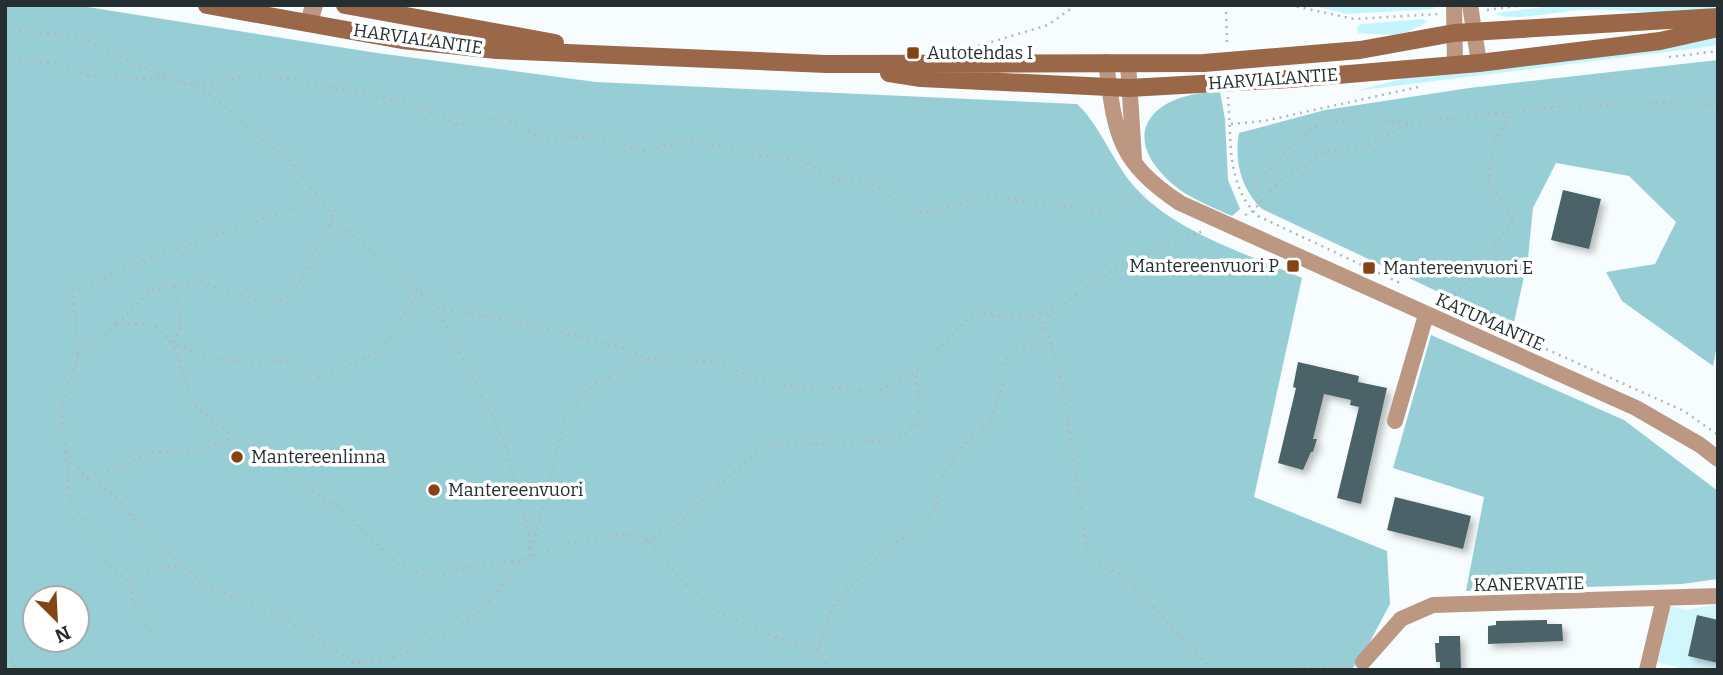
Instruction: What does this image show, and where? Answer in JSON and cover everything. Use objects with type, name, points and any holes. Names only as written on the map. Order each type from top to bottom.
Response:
[{"type":"main road","name":"HARVIALANTIE","points":[[207,5],[312,14],[402,40],[497,50],[827,64],[1204,63],[1360,50],[1454,33],[1718,18]]},
{"type":"main road","name":"HARVIALANTIE","points":[[345,5],[630,56]]},
{"type":"main road","name":"HARVIALANTIE","points":[[827,64],[921,78],[1129,88],[1290,79],[1479,63],[1660,41],[1718,28]]},
{"type":"street","points":[[1472,8],[1479,63]]},
{"type":"street","points":[[1454,9],[1455,64]]},
{"type":"street","name":"KATUMANTIE","points":[[1106,62],[1114,124],[1123,148],[1161,191],[1180,203],[1636,408],[1678,431],[1718,460]]},
{"type":"street","points":[[1128,63],[1130,132],[1136,165]]},
{"type":"street","points":[[1395,421],[1426,315]]},
{"type":"street","name":"KANERVATIE","points":[[1363,662],[1401,619],[1433,605],[1664,600],[1718,596]]},
{"type":"street","points":[[1647,670],[1664,600]]},
{"type":"path","points":[[972,47],[1048,25],[1076,5]]},
{"type":"path","points":[[1226,5],[1227,51]]},
{"type":"path","points":[[1290,5],[1354,19],[1454,9]]},
{"type":"path","points":[[1472,8],[1525,5]]},
{"type":"path","points":[[5,29],[76,36],[175,81]]},
{"type":"path","points":[[1661,58],[1718,51]]},
{"type":"path","points":[[5,60],[52,63],[86,75],[197,85],[246,76],[290,79],[412,104],[455,124],[502,117],[541,138],[591,136],[643,151],[694,140],[745,153],[802,160],[836,179],[875,184],[905,208],[927,213],[987,197],[1086,209],[1112,209],[1161,191]]},
{"type":"path","points":[[197,85],[218,99],[251,132],[287,156],[334,217],[377,260],[437,308],[503,438],[529,531],[530,557]]},
{"type":"path","name":"HARVIALANTIE","points":[[1231,124],[1264,121],[1312,107],[1428,85]]},
{"type":"path","points":[[1228,91],[1235,182],[1245,203],[1253,211],[1401,284]]},
{"type":"path","points":[[1259,204],[1255,180],[1274,168],[1309,130],[1358,117],[1409,123],[1511,114],[1553,107],[1662,102],[1718,106]]},
{"type":"path","points":[[1443,303],[1459,291],[1514,220],[1488,181],[1494,142],[1511,114]]},
{"type":"path","points":[[1253,211],[1280,180],[1323,153],[1367,146],[1409,123]]},
{"type":"path","points":[[130,582],[107,564],[99,544],[70,501],[61,407],[78,355],[73,289],[156,256],[321,199]]},
{"type":"path","points":[[78,355],[117,324],[152,290],[201,282],[268,304],[291,296],[334,217]]},
{"type":"path","points":[[437,308],[522,322],[624,348],[649,359],[716,362],[766,383],[877,392],[915,372],[976,312],[1018,319],[1052,311],[1117,267],[1205,230]]},
{"type":"path","points":[[175,286],[181,325],[174,344],[192,403],[235,438],[271,453],[299,483],[339,508],[397,563],[427,577],[467,566],[522,561],[561,545],[625,536],[646,540],[690,589],[725,616],[758,632],[818,650],[830,670]]},
{"type":"path","points":[[117,324],[154,325],[174,344],[213,358],[249,363],[282,360],[321,377],[378,352],[392,336],[417,293]]},
{"type":"path","points":[[1433,299],[1456,309]]},
{"type":"path","points":[[818,650],[834,604],[886,548],[910,534],[934,511],[943,475],[958,451],[988,425],[1003,386],[1003,363],[1013,351],[1031,346],[1052,311]]},
{"type":"path","points":[[1045,322],[1065,392],[1087,551],[1095,564],[1125,576],[1211,670]]},
{"type":"path","points":[[1494,326],[1684,411],[1718,435]]},
{"type":"path","points":[[530,557],[566,415],[596,383],[649,359]]},
{"type":"path","points":[[646,540],[678,524],[741,464],[769,445],[895,440],[916,425],[920,404],[915,372]]},
{"type":"path","points":[[86,477],[123,466],[150,452],[198,450],[235,438]]},
{"type":"path","points":[[66,452],[86,477],[113,494],[153,542],[208,588],[269,609],[351,663],[367,670]]},
{"type":"path","points":[[351,663],[396,657],[457,626],[484,609],[522,561]]},
{"type":"path","points":[[150,631],[137,613],[130,582],[133,573],[181,566]]},
{"type":"path","points":[[5,646],[18,670]]},
{"type":"path","points":[[1282,670],[1363,662]]},
{"type":"shaded area","points":[[5,5],[75,5],[377,53],[596,82],[1077,104],[1091,120],[1132,184],[1168,216],[1211,240],[1302,278],[1254,497],[1387,551],[1390,604],[1363,655],[1351,670],[5,670]]},
{"type":"shaded area","points":[[1309,5],[1434,5],[1433,9],[1348,14]]},
{"type":"shaded area","points":[[1562,5],[1718,5],[1708,9],[1673,12],[1580,10],[1511,17],[1496,13]]},
{"type":"shaded area","points":[[1423,19],[1427,22],[1408,32],[1393,35],[1358,33],[1357,27],[1361,24]]},
{"type":"shaded area","points":[[1718,36],[1718,45],[1706,47],[1355,91],[1405,78]]},
{"type":"shaded area","points":[[1718,60],[1718,340],[1713,366],[1622,301],[1606,272],[1655,264],[1676,222],[1629,176],[1556,163],[1533,208],[1528,258],[1513,327],[1262,209],[1249,193],[1241,174],[1239,133],[1325,110],[1469,88]]},
{"type":"shaded area","points":[[1220,92],[1225,119],[1228,180],[1240,209],[1232,216],[1195,199],[1175,186],[1156,167],[1147,149],[1145,133],[1150,120],[1160,108],[1176,99]]},
{"type":"shaded area","points":[[1431,335],[1624,420],[1718,491],[1718,579],[1682,584],[1466,591],[1484,497],[1393,468]]},
{"type":"shaded area","points":[[1718,604],[1718,670],[1689,670],[1652,661],[1671,606],[1686,610]]},
{"type":"building","points":[[1563,190],[1601,199],[1589,249],[1551,240]]},
{"type":"building","points":[[1298,362],[1359,376],[1358,382],[1387,388],[1361,504],[1337,498],[1359,407],[1350,405],[1351,400],[1324,394],[1313,439],[1317,439],[1303,470],[1278,463],[1296,388],[1293,387]]},
{"type":"building","points":[[1395,497],[1471,516],[1463,549],[1387,530]]},
{"type":"building","points":[[1697,615],[1718,620],[1718,663],[1688,656]]},
{"type":"building","points":[[1547,620],[1547,624],[1562,624],[1563,641],[1488,644],[1488,626],[1496,625],[1496,621]]},
{"type":"building","points":[[1439,636],[1460,636],[1461,670],[1440,670],[1440,662],[1436,662],[1435,643],[1439,643]]},
{"type":"place","name":"Autotehdas I","points":[[913,53]]},
{"type":"place","name":"Mantereenvuori P","points":[[1293,266]]},
{"type":"place","name":"Mantereenvuori E","points":[[1369,268]]},
{"type":"place","name":"Mantereenlinna","points":[[237,457]]},
{"type":"place","name":"Mantereenvuori","points":[[434,490]]}]
